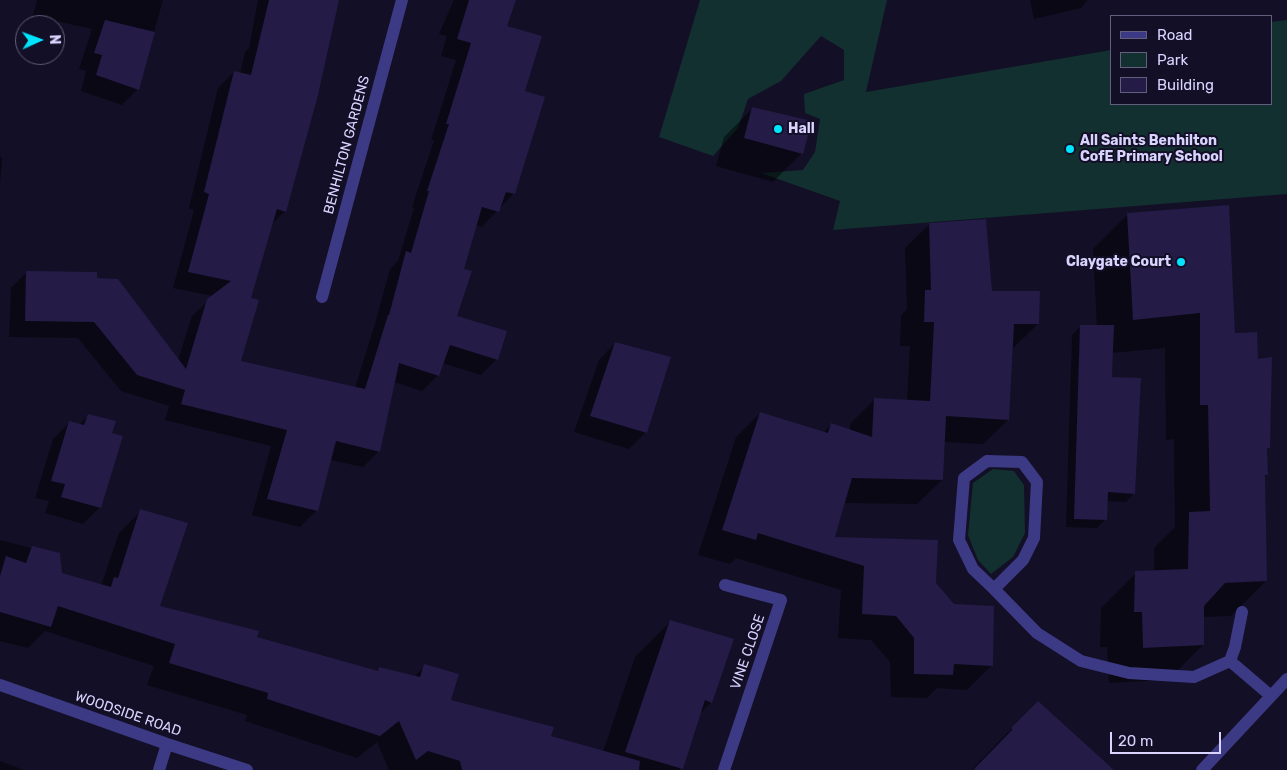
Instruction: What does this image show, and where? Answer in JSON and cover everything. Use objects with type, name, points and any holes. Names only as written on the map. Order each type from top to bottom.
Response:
[{"type":"street","name":"BENHILTON GARDENS","points":[[322,297],[402,0]]},
{"type":"street","points":[[994,590],[1022,560],[1034,538],[1036,482],[1022,462],[988,461],[964,478],[959,540],[973,569],[994,590],[1037,632],[1081,661],[1129,673],[1194,677],[1230,661],[1242,612]]},
{"type":"street","name":"VINE CLOSE","points":[[724,770],[781,600],[725,585]]},
{"type":"street","points":[[1230,661],[1271,696]]},
{"type":"street","points":[[1202,770],[1287,679]]},
{"type":"street","name":"WOODSIDE ROAD","points":[[0,685],[247,770]]},
{"type":"street","points":[[159,770],[167,744]]},
{"type":"green space","name":"All Saints Benhilton CofE Primary School","points":[[700,0],[887,0],[866,92],[1110,50],[1110,105],[1272,105],[1272,22],[1287,20],[1287,194],[833,230],[840,201],[761,173],[803,170],[815,152],[820,119],[805,113],[804,94],[844,80],[844,50],[821,36],[781,81],[748,99],[738,128],[713,156],[659,137]]},
{"type":"green space","points":[[993,469],[1014,471],[1024,485],[1025,533],[1013,557],[991,574],[978,560],[968,535],[973,483]]},
{"type":"building","points":[[269,0],[339,0],[318,95],[286,212],[277,209],[251,298],[259,300],[241,361],[365,389],[389,315],[406,251],[411,253],[429,191],[427,191],[449,124],[446,124],[471,43],[457,39],[469,0],[516,0],[507,26],[542,36],[525,91],[545,97],[515,194],[506,192],[499,212],[482,207],[464,269],[472,271],[457,316],[507,331],[498,360],[450,345],[439,376],[399,363],[380,452],[336,441],[318,511],[267,499],[287,430],[181,404],[185,390],[137,375],[94,322],[25,321],[26,271],[97,272],[97,278],[118,279],[186,369],[207,299],[231,281],[188,272],[209,194],[204,192],[234,71],[251,75]]},
{"type":"building","points":[[105,20],[155,32],[139,90],[96,75],[102,55],[94,53]]},
{"type":"building","name":"Hall","points":[[752,107],[812,121],[803,154],[744,138]]},
{"type":"building","points":[[1229,205],[1235,333],[1257,332],[1258,359],[1272,357],[1270,448],[1267,448],[1268,475],[1265,475],[1267,581],[1225,583],[1204,606],[1204,645],[1143,648],[1142,612],[1134,612],[1135,571],[1188,569],[1189,512],[1210,511],[1208,405],[1200,405],[1200,313],[1133,320],[1127,213]]},
{"type":"building","points":[[986,219],[992,291],[1040,291],[1039,324],[1014,324],[1009,420],[946,416],[943,480],[852,478],[835,537],[938,540],[936,583],[954,604],[994,606],[993,666],[954,664],[953,675],[914,674],[914,638],[896,616],[862,614],[864,566],[758,533],[756,540],[722,530],[760,412],[828,433],[831,423],[872,437],[874,398],[930,401],[934,322],[924,322],[925,290],[931,290],[929,223]]},
{"type":"building","points":[[1080,325],[1114,325],[1112,377],[1141,378],[1135,494],[1108,492],[1107,520],[1074,519]]},
{"type":"building","points":[[615,342],[671,357],[647,433],[590,416]]},
{"type":"building","points":[[88,414],[116,421],[112,433],[123,436],[101,508],[61,497],[65,484],[51,481],[69,421],[84,425]]},
{"type":"building","points":[[140,509],[188,523],[160,606],[259,631],[257,637],[378,671],[379,667],[420,677],[424,664],[459,674],[451,700],[554,727],[551,736],[640,761],[639,770],[462,770],[460,761],[428,751],[416,760],[399,721],[380,736],[267,699],[268,693],[169,663],[175,644],[58,606],[51,627],[0,612],[0,576],[6,556],[26,563],[32,546],[60,553],[62,573],[111,587],[114,577],[118,578]]},
{"type":"building","points":[[670,620],[734,639],[712,703],[705,700],[683,769],[625,752]]},
{"type":"building","points":[[1038,701],[1114,770],[973,770]]},
{"type":"place","name":"Hall","points":[[778,129]]},
{"type":"place","name":"All Saints Benhilton CofE Primary School","points":[[1070,149]]},
{"type":"place","name":"Claygate Court","points":[[1181,262]]}]
